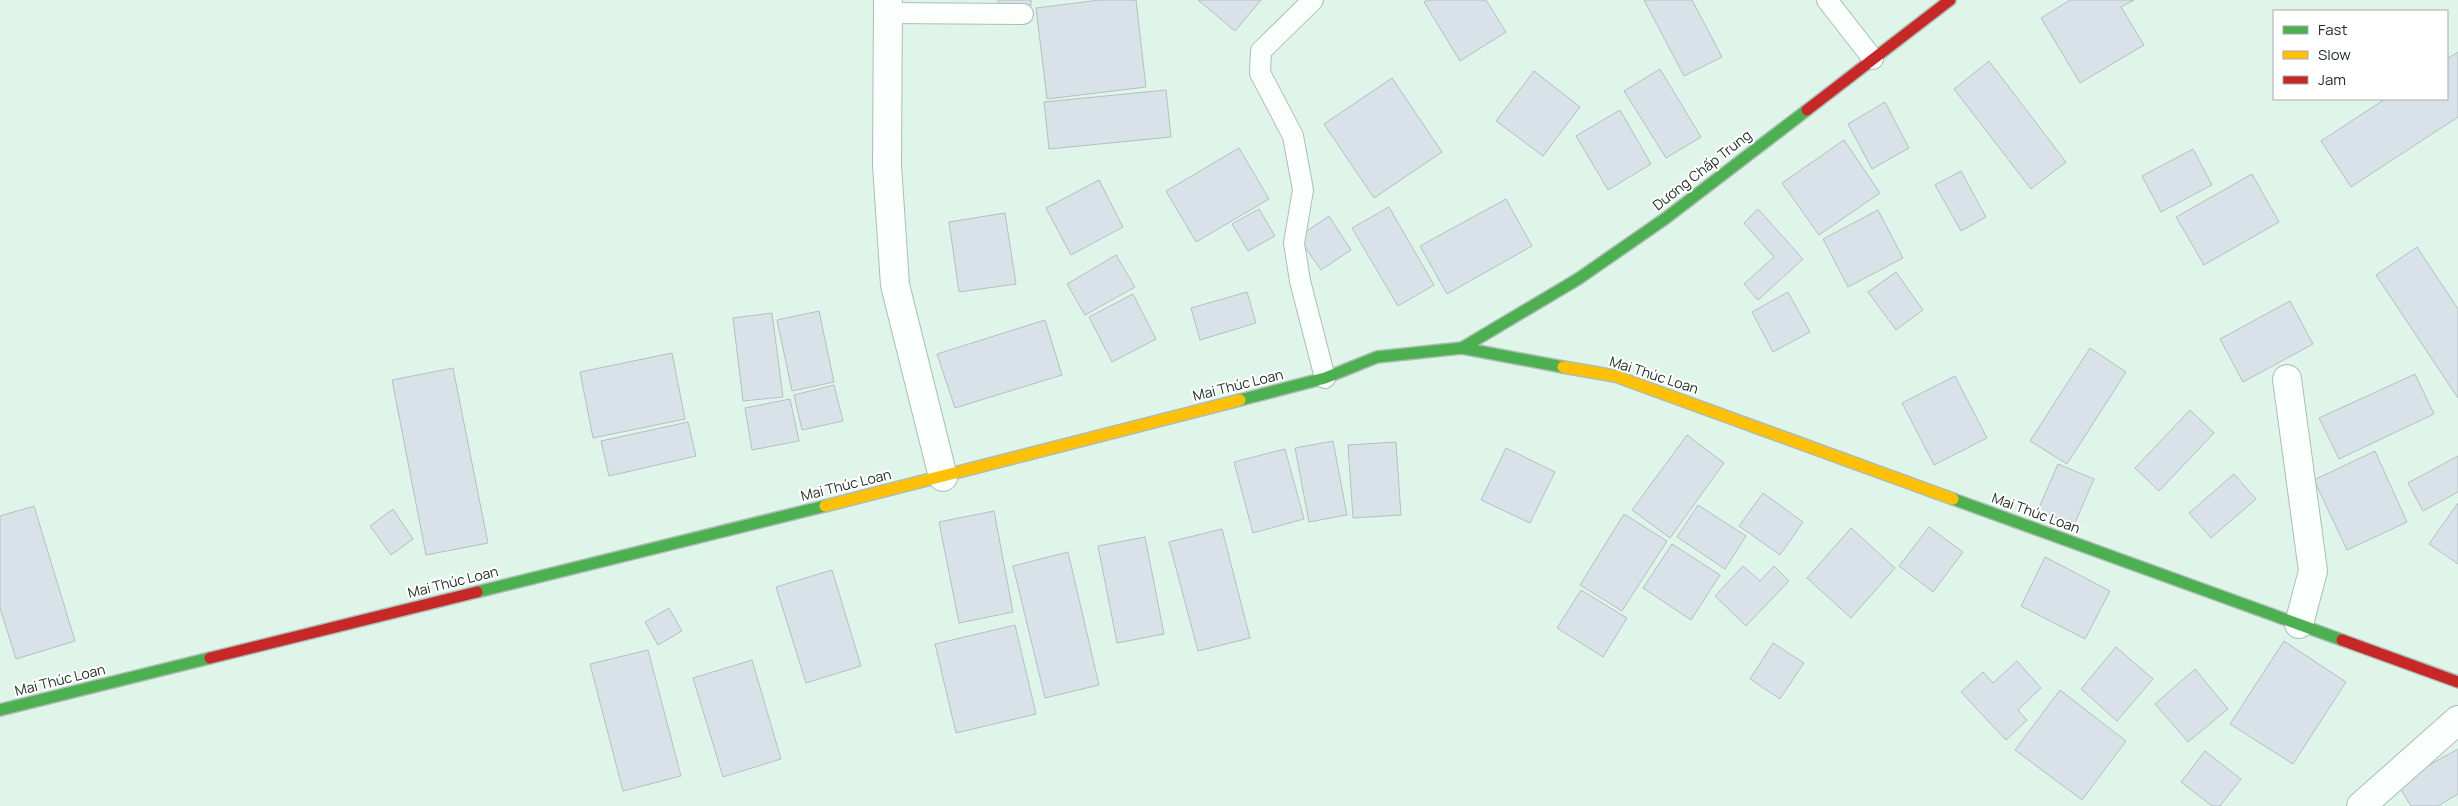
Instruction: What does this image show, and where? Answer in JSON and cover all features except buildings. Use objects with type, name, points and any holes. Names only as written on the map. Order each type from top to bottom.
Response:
[{"type":"main road","name":"Dương Chấp Trung","points":[[1462,348],[1578,279],[1666,218],[1950,0]]},
{"type":"main road","name":"Mai Thúc Loan","points":[[0,710],[943,477],[1325,378],[1376,357],[1462,348],[1615,376],[2458,682]]},
{"type":"street","points":[[888,6],[887,165],[895,285],[943,477]]},
{"type":"street","points":[[2287,379],[2313,570],[2299,624]]},
{"type":"street","points":[[2361,806],[2458,720]]},
{"type":"lane","points":[[1313,0],[1261,51],[1260,72],[1293,136],[1304,190],[1294,243],[1300,281],[1325,378]]},
{"type":"lane","points":[[1827,0],[1873,59]]},
{"type":"lane","points":[[888,6],[950,6],[1024,14]]},
{"type":"traffic: fast","points":[[1462,348],[1578,279],[1666,218],[1807,110]]},
{"type":"traffic: fast","points":[[1240,400],[1325,378],[1377,357],[1462,348],[1563,367]]},
{"type":"traffic: fast","points":[[1953,499],[2342,640]]},
{"type":"traffic: fast","points":[[477,592],[825,506]]},
{"type":"traffic: fast","points":[[0,710],[210,658]]},
{"type":"traffic: slow","points":[[1563,367],[1615,376],[1953,499]]},
{"type":"traffic: slow","points":[[825,506],[1240,400]]},
{"type":"traffic: jam","points":[[1807,110],[1950,0]]},
{"type":"traffic: jam","points":[[210,658],[477,592]]},
{"type":"traffic: jam","points":[[2342,640],[2458,682]]}]
